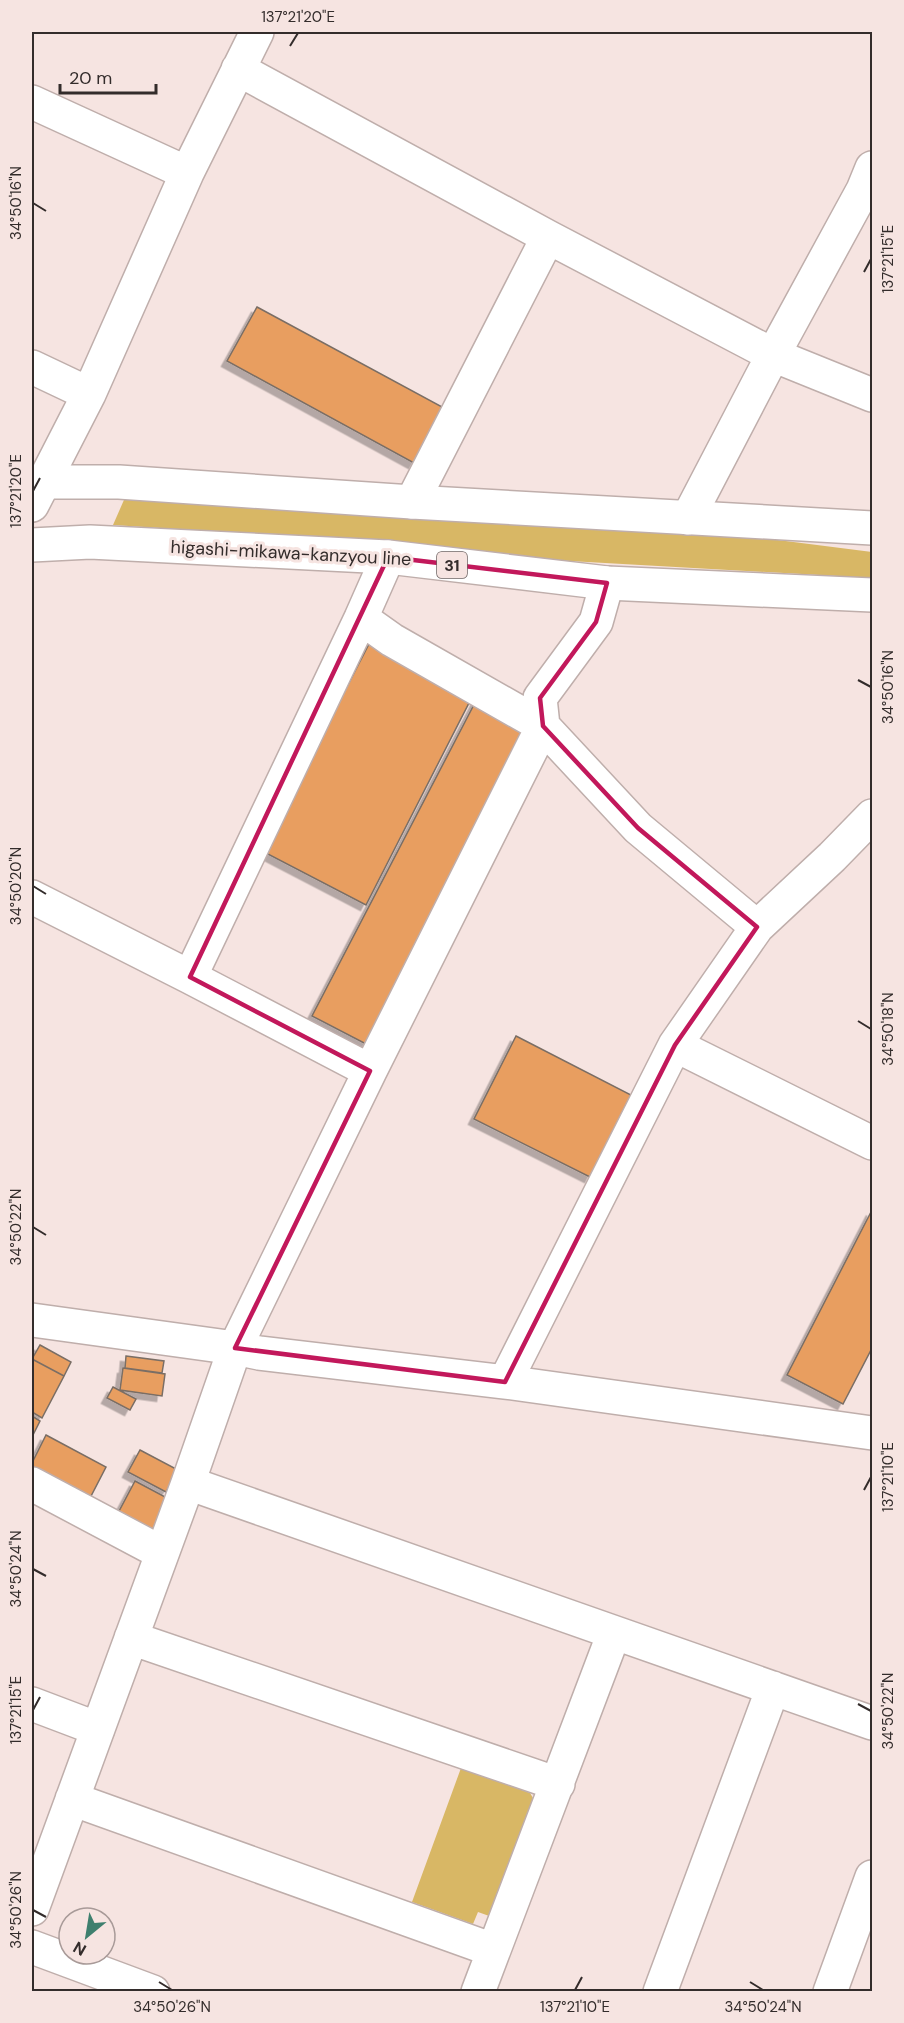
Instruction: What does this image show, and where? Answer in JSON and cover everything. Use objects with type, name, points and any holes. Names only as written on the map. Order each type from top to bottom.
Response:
[{"type":"street","points":[[35,490],[89,394],[187,173],[256,32]]},
{"type":"street","points":[[238,69],[548,237],[773,354],[873,395]]},
{"type":"street","points":[[32,102],[187,173]]},
{"type":"street","points":[[688,518],[873,168]]},
{"type":"street","points":[[412,502],[548,237]]},
{"type":"street","points":[[32,367],[89,394]]},
{"type":"street","points":[[35,490],[119,482],[412,502],[873,528]]},
{"type":"street","name":"higashi-mikawa-kanzyou line","points":[[32,545],[90,542],[388,557],[607,583],[873,595]]},
{"type":"street","points":[[190,977],[388,557]]},
{"type":"street","points":[[32,1909],[236,1348],[370,1071],[543,726],[540,698],[596,622],[607,583]]},
{"type":"street","points":[[361,618],[392,640],[543,726],[638,828],[757,927]]},
{"type":"street","points":[[505,1382],[675,1045],[757,927],[873,816]]},
{"type":"street","points":[[32,897],[370,1071]]},
{"type":"street","points":[[675,1045],[873,1143]]},
{"type":"street","points":[[32,1320],[260,1353],[505,1382],[873,1433]]},
{"type":"street","points":[[188,1483],[873,1723]]},
{"type":"street","points":[[32,1484],[162,1553]]},
{"type":"street","points":[[478,1992],[615,1634]]},
{"type":"street","points":[[131,1638],[558,1784]]},
{"type":"street","points":[[660,1992],[773,1688]]},
{"type":"street","points":[[32,1704],[98,1729]]},
{"type":"street","points":[[72,1799],[494,1950]]},
{"type":"street","points":[[830,1992],[873,1877]]},
{"type":"street","points":[[32,1947],[153,1992]]},
{"type":"highlighted area","points":[[388,557],[607,583],[596,622],[540,698],[543,726],[638,828],[757,927],[675,1045],[505,1382],[235,1348],[370,1071],[190,977]]},
{"type":"shaded area","points":[[127,493],[682,528],[872,552],[872,578],[372,550],[252,534],[113,525]]},
{"type":"shaded area","points":[[461,1768],[530,1793],[536,1803],[492,1917],[478,1912],[473,1924],[412,1902]]},
{"type":"building","points":[[257,307],[444,408],[414,463],[227,361]]},
{"type":"building","points":[[369,644],[472,697],[366,905],[262,851]]},
{"type":"building","points":[[479,695],[533,723],[366,1044],[312,1016]]},
{"type":"building","points":[[516,1036],[631,1095],[590,1177],[474,1119]]},
{"type":"building","points":[[872,1210],[872,1348],[843,1404],[787,1375]]},
{"type":"building","points":[[40,1345],[71,1362],[64,1376],[32,1359]]},
{"type":"building","points":[[126,1356],[164,1361],[162,1373],[125,1368]]},
{"type":"building","points":[[32,1359],[64,1376],[42,1418],[32,1412]]},
{"type":"building","points":[[123,1368],[165,1374],[162,1396],[120,1390]]},
{"type":"building","points":[[113,1387],[136,1399],[130,1410],[107,1398]]},
{"type":"building","points":[[32,1416],[40,1421],[32,1437]]},
{"type":"building","points":[[46,1435],[106,1467],[89,1500],[32,1469],[32,1463]]},
{"type":"building","points":[[140,1450],[178,1470],[166,1492],[128,1472]]},
{"type":"building","points":[[135,1481],[169,1499],[152,1533],[117,1515]]}]
